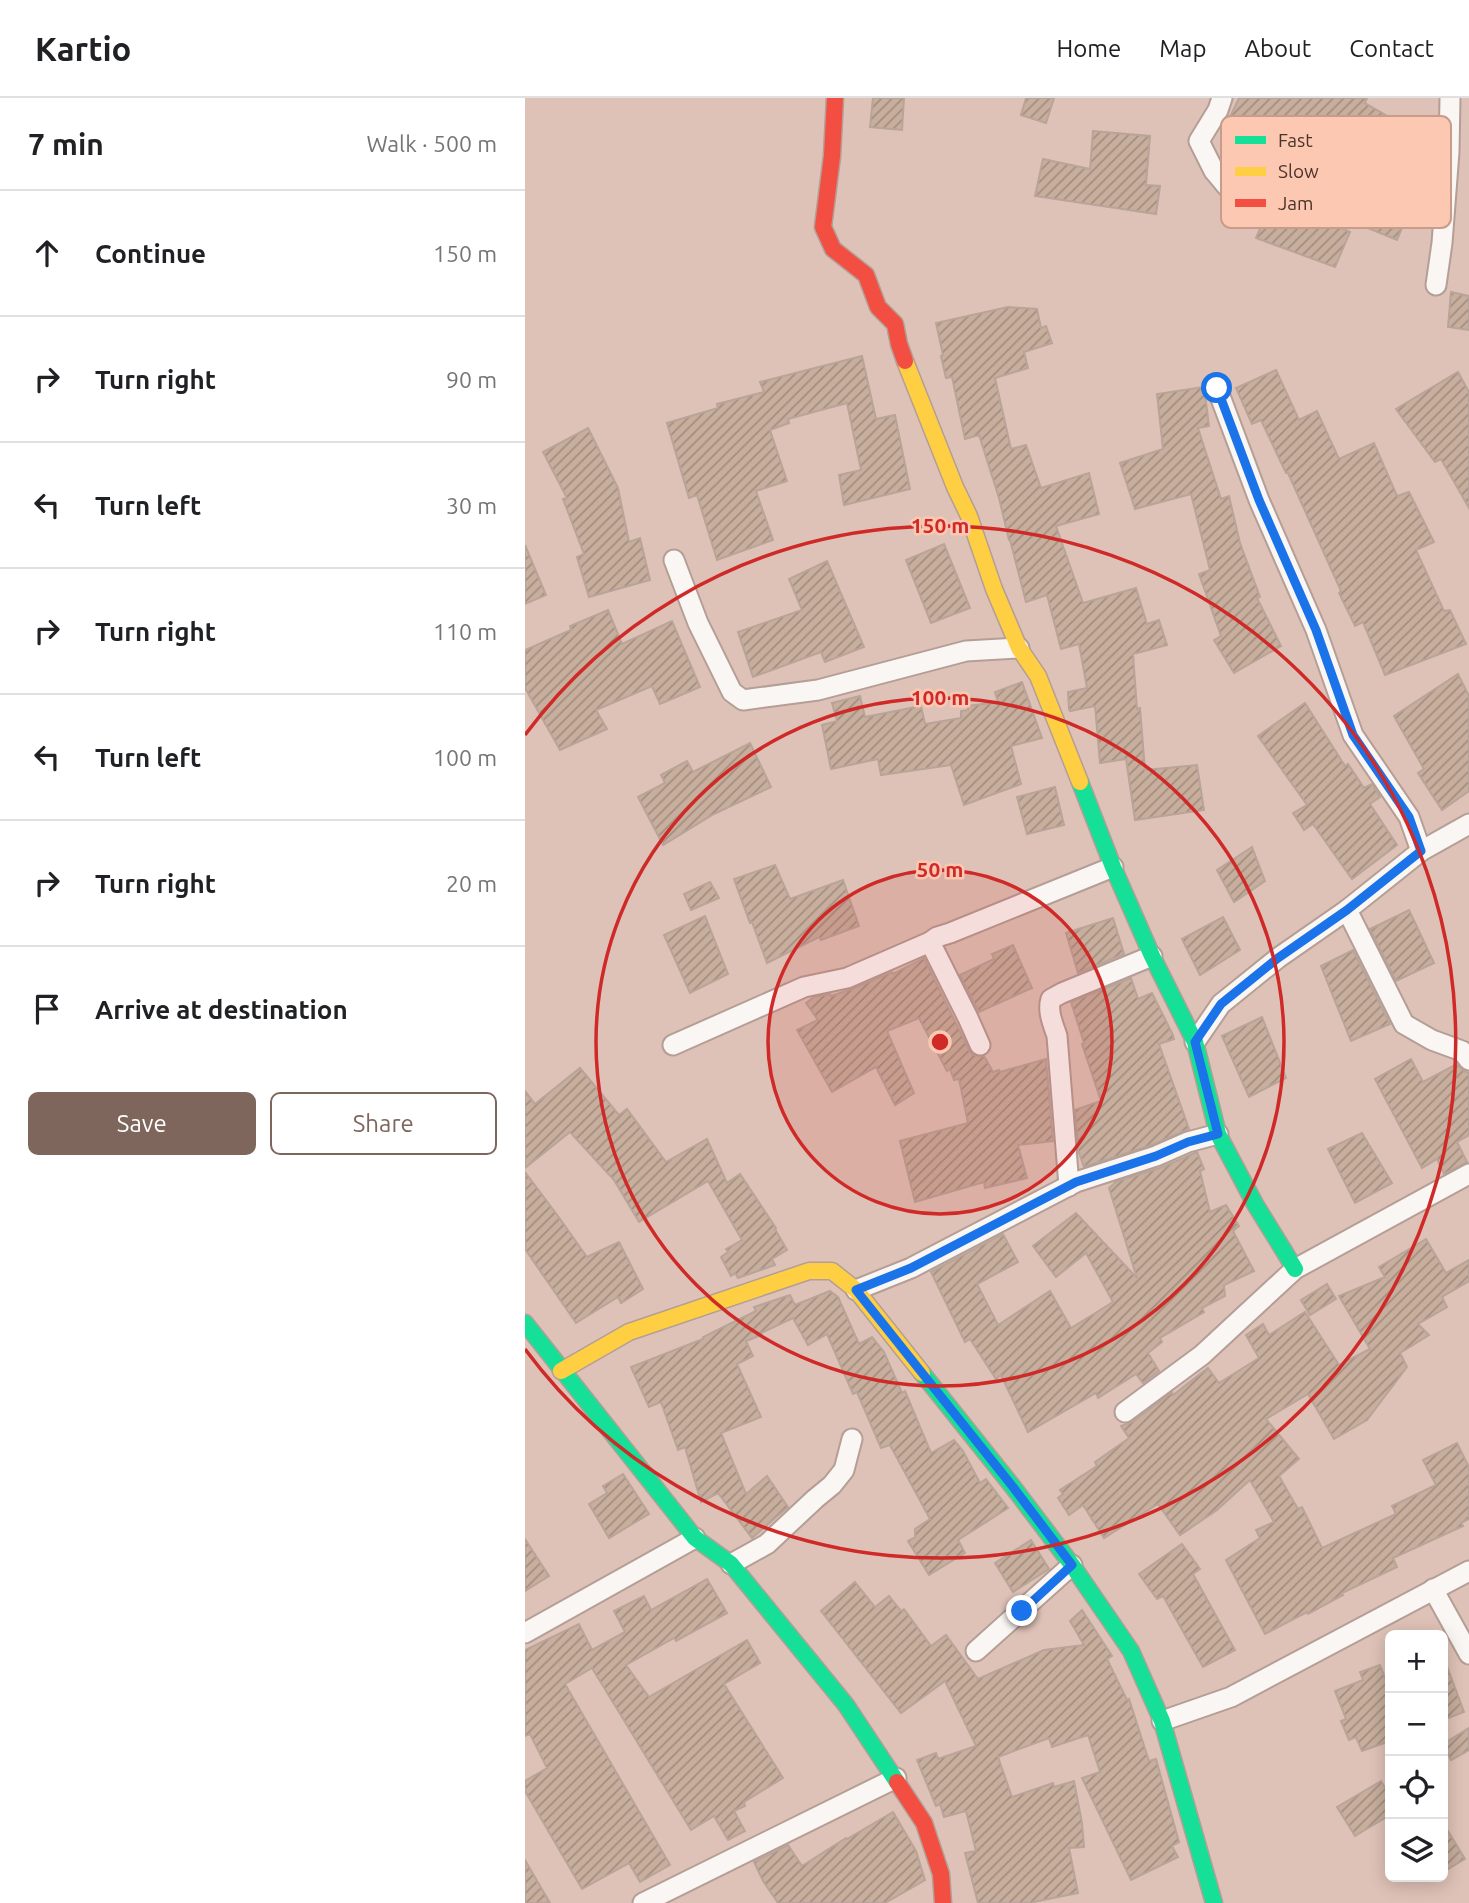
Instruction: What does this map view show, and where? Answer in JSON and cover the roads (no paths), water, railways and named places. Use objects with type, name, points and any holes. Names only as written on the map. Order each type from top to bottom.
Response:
[{"type":"street","points":[[835,98],[832,156],[823,227],[833,249],[866,275],[878,307],[895,324],[912,381],[969,516],[994,589],[1019,648],[1038,676],[1113,867],[1152,956],[1195,1042],[1218,1134],[1255,1204],[1295,1269]]},
{"type":"street","points":[[1221,179],[1199,141],[1218,110],[1222,98]]},
{"type":"street","points":[[1450,98],[1450,116]]},
{"type":"street","points":[[1436,285],[1443,228]]},
{"type":"street","points":[[1217,388],[1259,500],[1316,630],[1353,735],[1409,817],[1421,851]]},
{"type":"street","points":[[674,560],[698,623],[732,692],[743,701],[818,690],[966,651],[1019,648]]},
{"type":"street","points":[[1195,1042],[1221,1004],[1278,958],[1347,910],[1421,851],[1469,824]]},
{"type":"street","points":[[673,1045],[804,987],[847,978],[937,937],[1113,867]]},
{"type":"street","points":[[1347,910],[1404,1024],[1432,1040],[1462,1051],[1469,1060]]},
{"type":"street","points":[[930,942],[980,1045]]},
{"type":"street","points":[[1069,1186],[1057,1036],[1049,1004],[1051,999],[1062,993],[1152,956]]},
{"type":"street","points":[[856,1290],[911,1268],[1069,1186],[1188,1142],[1218,1134]]},
{"type":"street","points":[[1125,1412],[1202,1355],[1295,1269],[1469,1174]]},
{"type":"street","points":[[561,1371],[629,1332],[809,1271],[832,1271],[856,1290],[1013,1487],[1072,1565],[1131,1651],[1162,1721],[1214,1903]]},
{"type":"street","points":[[525,1323],[695,1538],[731,1564],[846,1705],[924,1822],[941,1874],[943,1903]]},
{"type":"street","points":[[731,1564],[767,1544],[832,1485],[844,1470],[852,1439]]},
{"type":"street","points":[[525,1633],[695,1538]]},
{"type":"street","points":[[976,1651],[1072,1565]]},
{"type":"street","points":[[1162,1721],[1231,1697],[1469,1571]]},
{"type":"street","points":[[1433,1589],[1469,1654]]},
{"type":"street","points":[[643,1903],[896,1778]]}]
